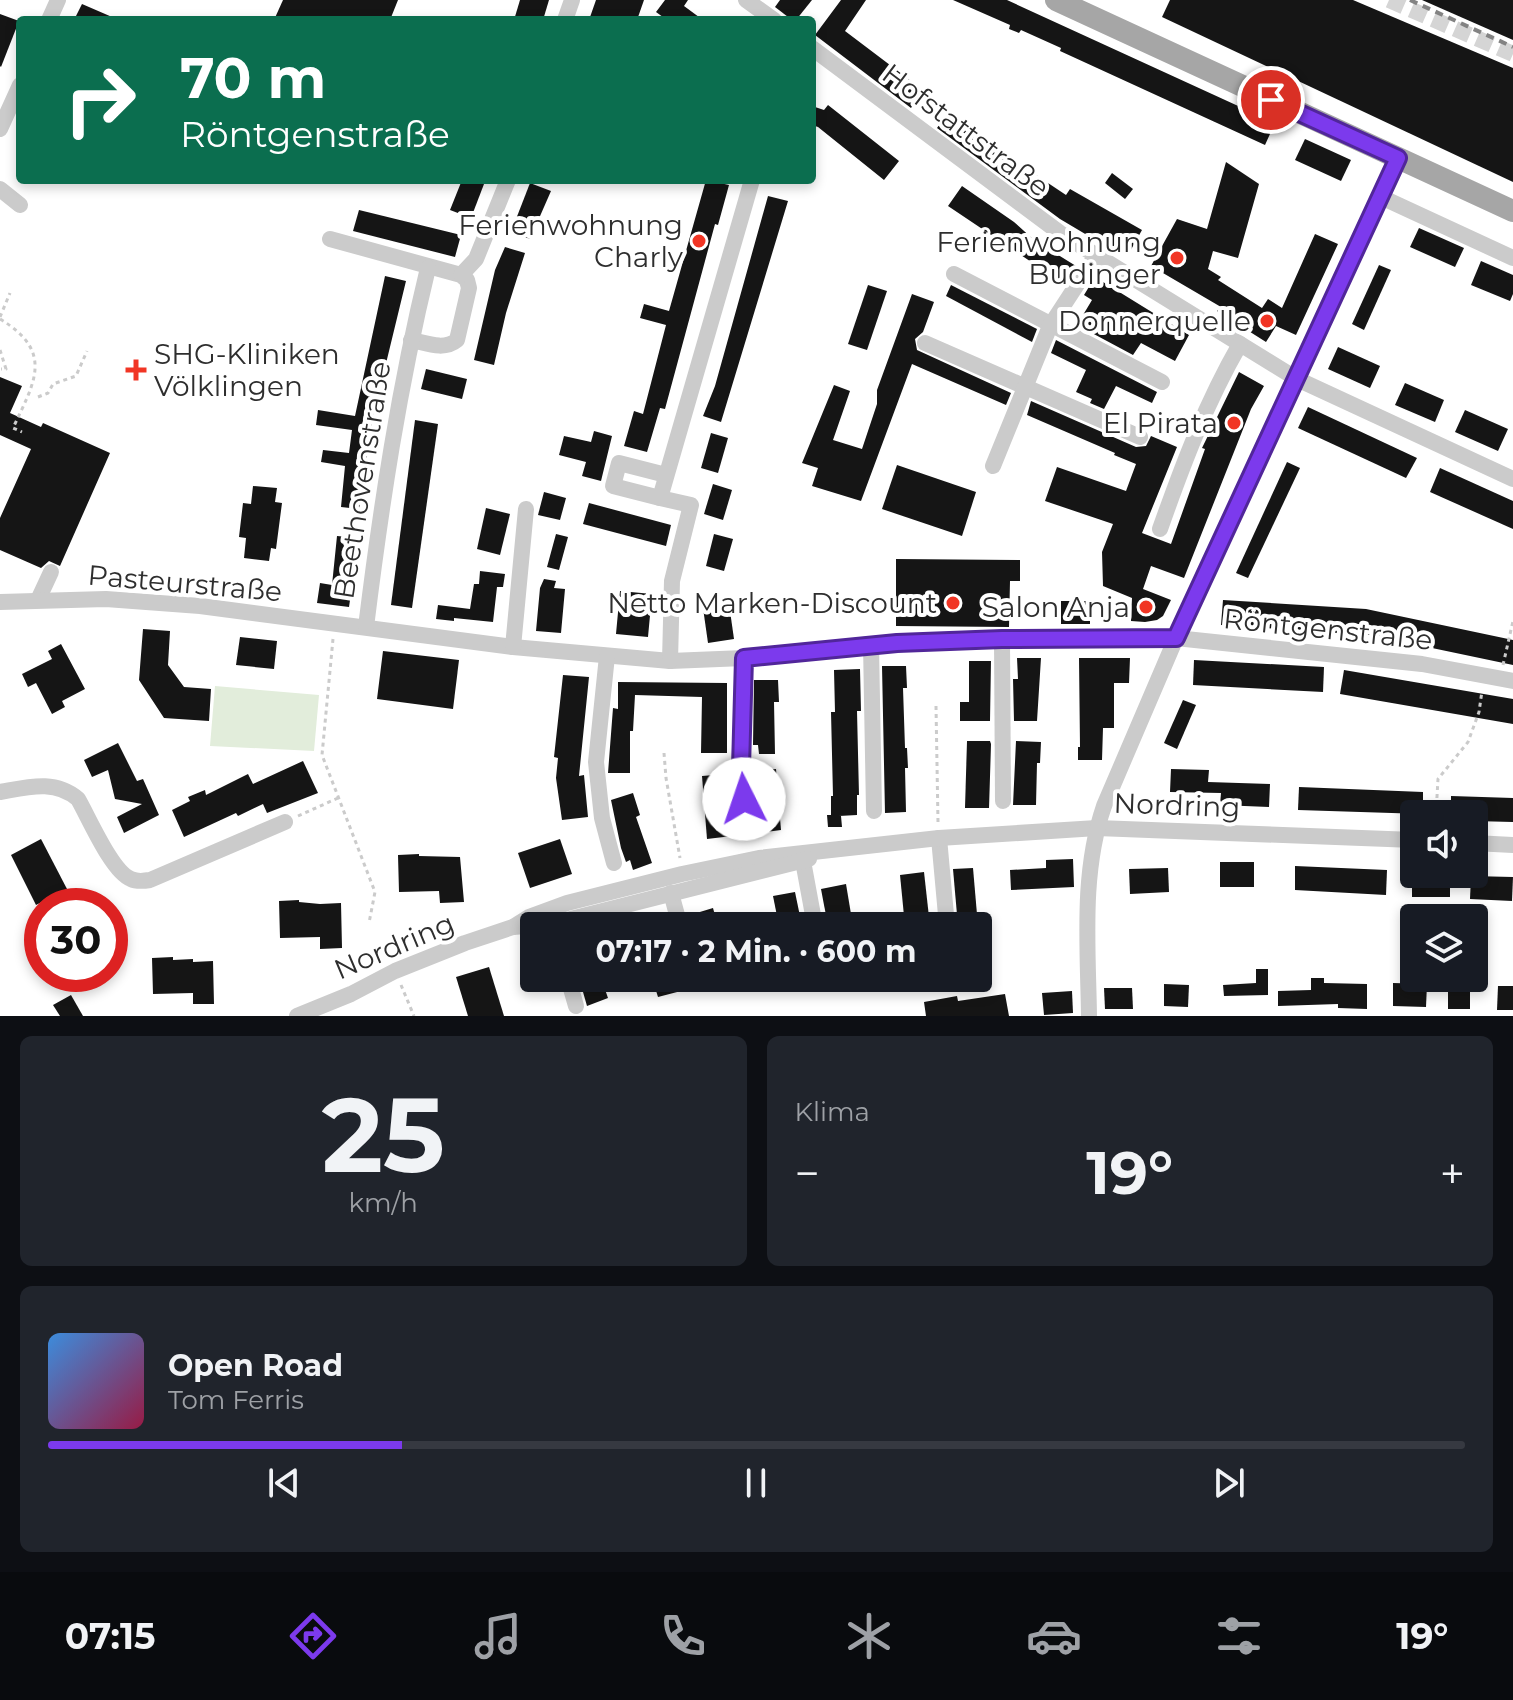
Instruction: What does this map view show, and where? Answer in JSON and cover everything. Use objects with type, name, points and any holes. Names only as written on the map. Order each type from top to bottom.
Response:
[{"type":"main road","points":[[1056,0],[1513,211]]},
{"type":"street","points":[[746,0],[768,16]]},
{"type":"street","name":"Hofstattstraße","points":[[816,51],[1060,233],[1240,344],[1297,379],[1513,479]]},
{"type":"street","points":[[0,129],[16,94]]},
{"type":"street","points":[[1089,1016],[1088,889],[1097,828],[1176,638],[1398,158]]},
{"type":"street","points":[[330,239],[461,275],[476,259],[506,184]]},
{"type":"street","points":[[660,498],[751,184]]},
{"type":"street","points":[[0,189],[20,205]]},
{"type":"street","points":[[1381,197],[1513,258]]},
{"type":"street","points":[[996,458],[1050,326],[1097,254]]},
{"type":"street","name":"Beethovenstraße","points":[[366,627],[388,457],[428,268]]},
{"type":"street","points":[[954,274],[1162,382]]},
{"type":"street","name":"Beethovenstraße","points":[[411,340],[440,346],[457,340],[469,288],[467,280],[461,275]]},
{"type":"street","points":[[925,343],[1140,437]]},
{"type":"street","points":[[1160,529],[1213,389],[1240,344]]},
{"type":"street","points":[[666,475],[619,463],[613,486],[691,505],[672,581],[670,661]]},
{"type":"street","points":[[513,647],[526,509]]},
{"type":"street","points":[[38,600],[51,572]]},
{"type":"street","name":"Pasteurstraße","points":[[0,602],[106,599],[200,606],[366,627]]},
{"type":"street","name":"Röntgenstraße","points":[[366,627],[513,647],[670,661],[744,658],[871,644],[1002,639],[1176,638],[1422,664],[1499,678]]},
{"type":"street","points":[[1002,639],[1003,801]]},
{"type":"street","points":[[871,644],[874,811]]},
{"type":"street","points":[[607,656],[596,762],[602,818],[614,863]]},
{"type":"street","points":[[744,658],[741,768],[747,830]]},
{"type":"street","points":[[0,792],[40,785],[70,792],[78,799],[116,867],[131,880],[150,880],[285,822]]},
{"type":"street","name":"Nordring","points":[[297,1016],[351,994],[395,971],[513,927],[529,917],[567,903],[759,858],[939,838],[1097,828],[1400,839]]},
{"type":"street","points":[[939,838],[946,912]]},
{"type":"street","points":[[1488,844],[1513,845]]},
{"type":"street","name":"Nordring","points":[[600,912],[803,861],[831,851]]},
{"type":"street","points":[[803,861],[812,912]]},
{"type":"street","points":[[671,893],[676,912]]},
{"type":"street","name":"Nordring","points":[[513,927],[520,927]]},
{"type":"street","points":[[572,992],[576,1006]]},
{"type":"path","points":[[10,293],[0,318],[23,337],[35,361],[36,375],[13,428],[22,432]]},
{"type":"path","points":[[0,350],[6,369],[1,369]]},
{"type":"path","points":[[38,397],[48,393],[53,384],[76,376],[87,351]]},
{"type":"path","points":[[1437,800],[1438,779],[1468,742],[1499,678],[1513,621]]},
{"type":"path","points":[[334,624],[322,755],[375,892],[369,923]]},
{"type":"path","points":[[936,706],[939,838]]},
{"type":"path","points":[[664,753],[682,874]]},
{"type":"path","points":[[285,822],[338,798]]},
{"type":"path","points":[[395,971],[414,1016]]},
{"type":"green space","points":[[215,686],[319,695],[314,751],[210,746]]},
{"type":"building","points":[[283,0],[398,0],[392,16],[276,16]]},
{"type":"building","points":[[520,0],[549,0],[544,16],[515,16]]},
{"type":"building","points":[[596,0],[644,0],[638,16],[590,16]]},
{"type":"building","points":[[665,0],[688,0],[684,6],[698,16],[662,16],[656,12]]},
{"type":"building","points":[[780,0],[812,0],[799,16],[787,16],[775,7]]},
{"type":"building","points":[[841,0],[866,0],[845,31],[923,90],[911,108],[816,34]]},
{"type":"building","points":[[953,0],[1007,0],[1275,123],[1265,145],[1060,51],[1061,48],[1021,30],[1019,33],[1009,29],[1010,25]]},
{"type":"building","points":[[1170,0],[1353,0],[1513,68],[1513,182],[1162,17]]},
{"type":"building","points":[[1422,0],[1513,0],[1513,40]]},
{"type":"building","points":[[82,4],[110,16],[76,16]]},
{"type":"building","points":[[0,14],[16,20],[16,29],[0,66]]},
{"type":"building","points":[[828,105],[899,161],[884,180],[816,126],[816,107],[824,110]]},
{"type":"building","points":[[950,110],[1066,195],[1070,189],[1142,230],[1128,255],[1060,219],[937,128]]},
{"type":"building","points":[[1305,139],[1351,160],[1341,181],[1295,160]]},
{"type":"building","points":[[1226,162],[1259,184],[1238,258],[1213,251],[1208,269],[1221,277],[1218,280],[1262,308],[1268,299],[1282,308],[1315,234],[1338,244],[1296,335],[1276,326],[1266,342],[1217,311],[1221,307],[1151,266],[1177,219],[1207,229]]},
{"type":"building","points":[[1112,173],[1133,189],[1125,199],[1105,183]]},
{"type":"building","points":[[460,184],[484,184],[471,218],[450,210]]},
{"type":"building","points":[[530,184],[551,191],[530,239],[511,232]]},
{"type":"building","points":[[705,184],[729,185],[718,225],[715,224],[665,409],[660,408],[647,452],[624,446],[634,411],[643,414],[666,325],[640,318],[644,304],[669,311]]},
{"type":"building","points":[[962,186],[1014,222],[1034,240],[1076,266],[1064,284],[948,206]]},
{"type":"building","points":[[768,196],[788,201],[721,422],[703,416],[715,386]]},
{"type":"building","points":[[359,210],[461,235],[455,257],[353,231]]},
{"type":"building","points":[[1419,228],[1464,248],[1455,267],[1410,247]]},
{"type":"building","points":[[505,247],[525,253],[494,365],[474,360],[495,270]]},
{"type":"building","points":[[1481,261],[1513,275],[1510,301],[1471,285]]},
{"type":"building","points":[[1379,265],[1391,270],[1364,330],[1352,324]]},
{"type":"building","points":[[385,276],[406,281],[373,417],[359,509],[341,507],[345,466],[321,462],[323,450],[349,453],[352,430],[316,425],[318,410],[355,416]]},
{"type":"building","points":[[1095,277],[1189,335],[1175,361],[1141,343],[1133,355],[1077,325],[1092,300],[1084,295]]},
{"type":"building","points":[[868,285],[887,291],[867,350],[848,344]]},
{"type":"building","points":[[951,285],[1037,329],[1032,342],[946,296]]},
{"type":"building","points":[[912,294],[934,302],[923,332],[915,339],[917,350],[1011,393],[1006,405],[912,364],[861,501],[812,486],[818,468],[802,463],[834,385],[850,391],[833,440],[862,449],[877,404],[877,390]]},
{"type":"building","points":[[1056,340],[1157,392],[1152,403],[1116,386],[1104,409],[1090,403],[1092,399],[1076,392],[1086,370],[1051,353]]},
{"type":"building","points":[[1338,347],[1380,366],[1370,388],[1328,369]]},
{"type":"building","points":[[426,369],[467,379],[462,399],[421,389]]},
{"type":"building","points":[[1239,372],[1264,386],[1251,409],[1184,578],[1151,566],[1143,589],[1171,600],[1163,616],[1157,620],[1131,621],[1132,598],[1103,586],[1102,552],[1113,524],[1045,501],[1057,467],[1126,491],[1136,464],[1027,415],[1031,401],[1136,447],[1146,446],[1151,436],[1177,447],[1142,533],[1171,544],[1205,449],[1202,448]]},
{"type":"building","points":[[0,377],[22,386],[10,413],[41,427],[43,423],[110,453],[60,566],[49,561],[41,568],[0,550],[0,518],[31,449],[0,435]]},
{"type":"building","points":[[1405,383],[1444,400],[1435,422],[1395,405]]},
{"type":"building","points":[[1308,407],[1417,458],[1406,478],[1298,428]]},
{"type":"building","points":[[1465,410],[1508,429],[1498,451],[1455,432]]},
{"type":"building","points":[[415,420],[438,424],[412,608],[391,605]]},
{"type":"building","points":[[594,431],[612,436],[601,481],[582,476],[586,462],[559,455],[564,436],[591,442]]},
{"type":"building","points":[[711,433],[728,438],[718,473],[701,468]]},
{"type":"building","points":[[1287,462],[1300,468],[1248,578],[1236,573]]},
{"type":"building","points":[[897,465],[976,492],[962,536],[882,509]]},
{"type":"building","points":[[1440,468],[1513,501],[1513,529],[1430,492]]},
{"type":"building","points":[[713,484],[732,490],[723,520],[704,514]]},
{"type":"building","points":[[253,486],[277,488],[275,502],[282,503],[276,549],[271,548],[269,561],[244,558],[246,538],[239,537],[243,503],[251,504]]},
{"type":"building","points":[[544,492],[566,498],[560,520],[538,515]]},
{"type":"building","points":[[589,503],[671,525],[666,546],[583,524]]},
{"type":"building","points":[[486,508],[510,514],[500,555],[477,549]]},
{"type":"building","points":[[556,534],[568,537],[559,570],[547,567]]},
{"type":"building","points":[[714,534],[733,539],[724,571],[706,566]]},
{"type":"building","points":[[337,536],[359,538],[349,607],[317,603],[320,583],[332,585]]},
{"type":"building","name":"Netto Marken-Discount","points":[[896,559],[1020,560],[1020,581],[1010,581],[1009,627],[896,626]]},
{"type":"building","points":[[480,571],[505,574],[503,587],[497,587],[493,622],[436,619],[438,605],[470,609],[474,584],[479,584]]},
{"type":"building","points":[[544,579],[556,581],[554,588],[565,589],[561,633],[536,631],[540,588]]},
{"type":"building","points":[[620,591],[652,594],[648,637],[616,634]]},
{"type":"building","points":[[728,597],[734,639],[708,643],[702,601]]},
{"type":"building","points":[[1223,600],[1366,609],[1513,640],[1513,665],[1351,631],[1351,634],[1221,625]]},
{"type":"building","points":[[1061,601],[1090,601],[1090,624],[1061,624]]},
{"type":"building","points":[[143,629],[170,631],[168,665],[184,687],[211,689],[209,721],[164,718],[139,680]]},
{"type":"building","points":[[240,637],[277,641],[274,669],[236,665]]},
{"type":"building","points":[[61,644],[85,689],[62,701],[65,707],[52,714],[36,683],[28,687],[22,674],[52,659],[48,651]]},
{"type":"building","points":[[383,651],[459,660],[453,709],[377,699]]},
{"type":"building","points":[[1017,658],[1041,658],[1037,721],[1014,721],[1013,679],[1018,679]]},
{"type":"building","points":[[1079,658],[1130,658],[1129,683],[1114,683],[1114,728],[1103,728],[1102,760],[1078,760]]},
{"type":"building","points":[[1194,660],[1324,667],[1323,692],[1193,685]]},
{"type":"building","points":[[969,661],[991,661],[990,721],[960,721],[960,702],[969,702]]},
{"type":"building","points":[[882,666],[906,666],[907,688],[903,688],[908,768],[905,768],[906,812],[885,813]]},
{"type":"building","points":[[860,669],[857,815],[839,816],[842,827],[828,827],[827,815],[831,815],[833,796],[831,712],[835,712],[834,670]]},
{"type":"building","points":[[1344,670],[1513,699],[1513,724],[1340,694]]},
{"type":"building","points":[[563,675],[589,677],[579,776],[584,775],[588,817],[562,820],[556,778],[558,758],[554,757]]},
{"type":"building","points":[[754,680],[778,680],[779,702],[774,702],[775,754],[759,754],[758,745],[753,745]]},
{"type":"building","points":[[618,682],[727,683],[727,753],[701,753],[702,697],[635,695],[633,731],[630,731],[630,773],[608,773],[613,708],[618,709]]},
{"type":"building","points":[[1183,700],[1196,705],[1177,749],[1164,743]]},
{"type":"building","points":[[967,741],[990,741],[991,744],[989,808],[965,808]]},
{"type":"building","points":[[1016,741],[1041,742],[1036,805],[1013,805]]},
{"type":"building","points":[[118,743],[137,781],[143,779],[159,815],[124,833],[117,817],[142,804],[115,799],[108,770],[92,777],[84,760]]},
{"type":"building","points":[[303,761],[318,793],[267,813],[263,804],[184,837],[172,810],[190,801],[188,797],[205,790],[206,795],[248,774],[253,784]]},
{"type":"building","points":[[776,769],[781,830],[757,833],[752,771]]},
{"type":"building","points":[[1171,769],[1209,770],[1208,782],[1270,784],[1269,807],[1220,805],[1221,793],[1170,792]]},
{"type":"building","points":[[727,774],[732,836],[707,839],[702,776]]},
{"type":"building","points":[[1299,787],[1423,792],[1423,800],[1400,800],[1400,813],[1298,810]]},
{"type":"building","points":[[633,793],[640,815],[636,817],[652,863],[633,870],[621,848],[611,800]]},
{"type":"building","points":[[1451,796],[1513,798],[1513,822],[1488,821],[1488,800],[1451,800]]},
{"type":"building","points":[[41,839],[66,888],[28,888],[11,855]]},
{"type":"building","points":[[560,839],[572,874],[530,888],[518,853]]},
{"type":"building","points":[[398,855],[460,857],[464,902],[440,903],[439,891],[399,892]]},
{"type":"building","points":[[1073,859],[1074,887],[1011,890],[1010,870],[1046,868],[1046,860]]},
{"type":"building","points":[[1220,862],[1254,862],[1254,887],[1220,887]]},
{"type":"building","points":[[1295,866],[1387,870],[1386,895],[1295,890]]},
{"type":"building","points":[[973,868],[977,912],[957,912],[953,869]]},
{"type":"building","points":[[1168,868],[1169,892],[1130,894],[1129,869]]},
{"type":"building","points":[[924,872],[928,912],[904,912],[900,875]]},
{"type":"building","points":[[1488,876],[1513,877],[1512,901],[1470,899],[1470,888],[1488,888]]},
{"type":"building","points":[[846,884],[851,912],[825,912],[821,889]]},
{"type":"building","points":[[1412,888],[1450,888],[1450,897],[1412,897]]},
{"type":"building","points":[[795,892],[799,912],[776,912],[773,896]]},
{"type":"building","points":[[299,900],[320,904],[341,903],[342,948],[320,949],[320,937],[280,938],[279,901]]},
{"type":"building","points":[[173,957],[173,960],[193,959],[193,962],[213,961],[214,1004],[193,1004],[193,993],[153,994],[152,958]]},
{"type":"building","points":[[489,967],[504,1016],[468,1016],[456,977]]},
{"type":"building","points":[[1256,969],[1268,969],[1268,995],[1224,996],[1223,985],[1256,983]]},
{"type":"building","points":[[1311,978],[1324,978],[1324,983],[1367,984],[1367,1009],[1338,1008],[1338,1004],[1278,1006],[1278,991],[1311,990]]},
{"type":"building","points":[[1393,983],[1400,983],[1400,992],[1427,992],[1426,1007],[1393,1006]]},
{"type":"building","points":[[1164,984],[1189,985],[1188,1007],[1164,1006]]},
{"type":"building","points":[[1498,986],[1513,986],[1513,1010],[1497,1010]]},
{"type":"building","points":[[1104,988],[1132,988],[1133,1009],[1105,1009]]},
{"type":"building","points":[[1072,991],[1073,1013],[1044,1015],[1042,993]]},
{"type":"building","points":[[583,992],[606,992],[608,998],[587,1006]]},
{"type":"building","points":[[656,992],[677,992],[658,997]]},
{"type":"building","points":[[1448,992],[1470,992],[1470,1009],[1448,1009]]},
{"type":"building","points":[[1005,994],[1009,1016],[926,1016],[924,1002],[957,996],[958,1001]]},
{"type":"building","points":[[71,995],[83,1016],[60,1016],[53,1005]]},
{"type":"tunnel","points":[[1389,0],[1513,54]]},
{"type":"railway","points":[[1410,0],[1513,47]]},
{"type":"place","name":"Ferienwohnung Charly","points":[[699,241]]},
{"type":"place","name":"Ferienwohnung Budinger","points":[[1177,258]]},
{"type":"place","name":"Donnerquelle","points":[[1267,321]]},
{"type":"place","name":"SHG-Kliniken Völklingen","points":[[136,370]]},
{"type":"place","name":"El Pirata","points":[[1234,423]]},
{"type":"place","name":"Netto Marken-Discount","points":[[953,603]]},
{"type":"place","name":"Salon Anja","points":[[1146,607]]},
{"type":"route","points":[[744,799],[741,768],[744,658],[897,643],[1176,638],[1398,158],[1271,100]]}]
